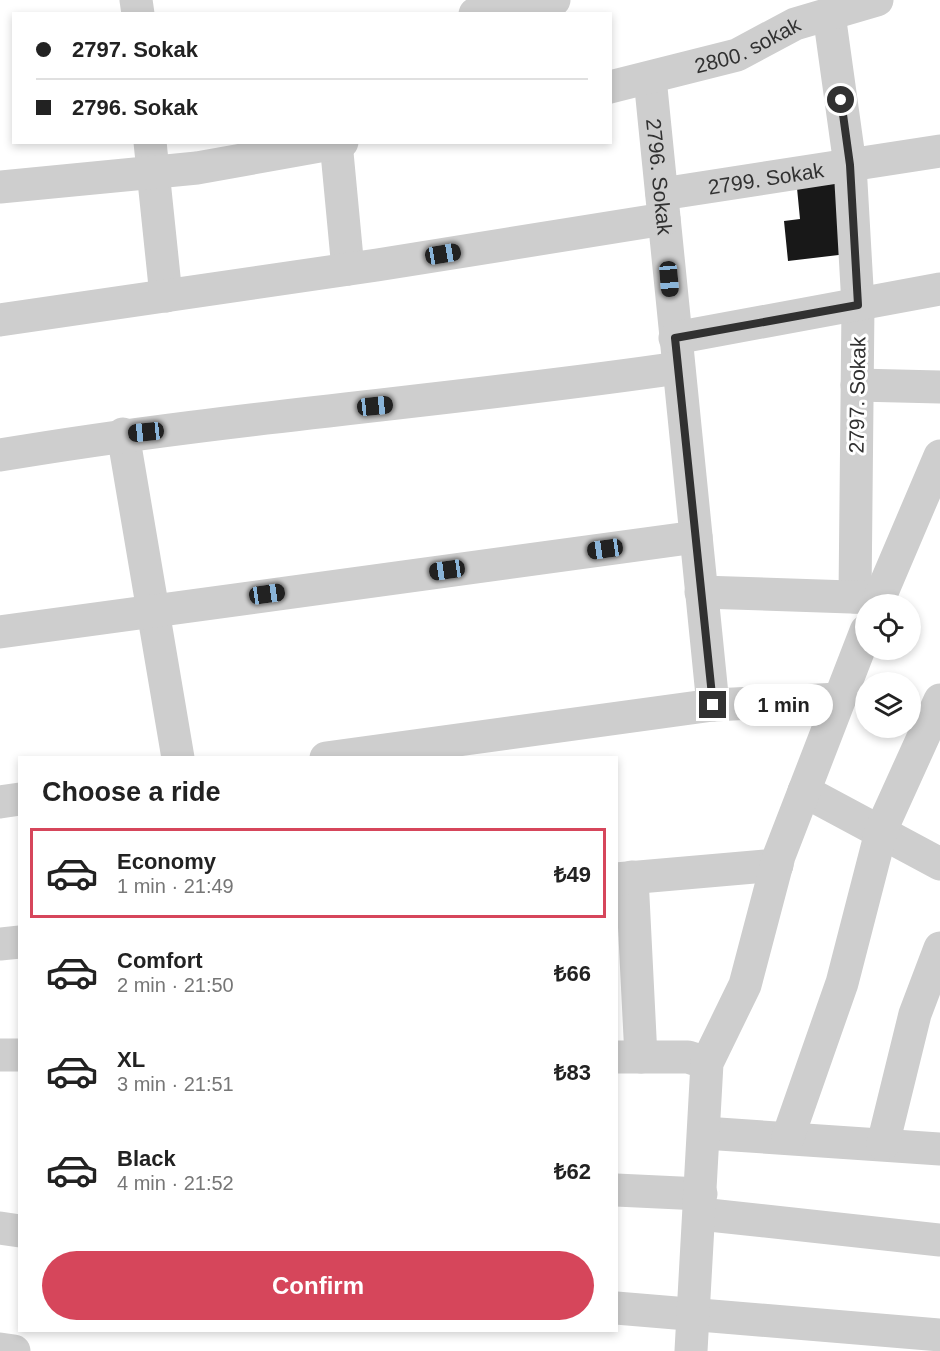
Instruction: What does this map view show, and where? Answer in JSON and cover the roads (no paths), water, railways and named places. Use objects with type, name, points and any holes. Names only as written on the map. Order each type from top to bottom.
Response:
[{"type":"street","points":[[486,12],[554,0]]},
{"type":"street","name":"2800. sokak","points":[[612,87],[737,55],[795,24],[877,0]]},
{"type":"street","name":"2797. Sokak","points":[[829,14],[850,165],[858,305],[857,385],[870,594]]},
{"type":"street","name":"2796. Sokak","points":[[650,78],[713,705]]},
{"type":"street","points":[[0,187],[151,157],[197,168],[332,144]]},
{"type":"street","points":[[338,144],[348,269]]},
{"type":"street","name":"2799. Sokak","points":[[0,320],[348,269],[663,206],[850,165],[940,151]]},
{"type":"street","points":[[151,157],[166,296]]},
{"type":"street","points":[[0,455],[123,434],[558,386],[858,305],[940,289]]},
{"type":"street","points":[[857,385],[940,387]]},
{"type":"street","points":[[123,434],[155,610],[178,756]]},
{"type":"street","points":[[873,594],[940,456]]},
{"type":"street","points":[[0,632],[696,537]]},
{"type":"street","points":[[701,592],[855,599]]},
{"type":"street","points":[[691,1351],[707,1063],[745,985],[777,865],[855,659]]},
{"type":"street","points":[[341,756],[713,705],[839,699]]},
{"type":"street","points":[[788,1137],[842,983],[880,834],[940,700]]},
{"type":"street","points":[[804,791],[880,834],[940,864]]},
{"type":"street","points":[[0,802],[18,800]]},
{"type":"street","points":[[707,1063],[688,1057],[628,1057],[624,878],[777,865]]},
{"type":"street","points":[[0,944],[18,942]]},
{"type":"street","points":[[883,1144],[915,1014],[940,948]]},
{"type":"street","points":[[0,1055],[18,1055]]},
{"type":"street","points":[[704,1133],[940,1149]]},
{"type":"street","points":[[618,1190],[940,1240]]},
{"type":"street","points":[[0,1228],[18,1231]]},
{"type":"street","points":[[618,1308],[940,1335]]},
{"type":"street","points":[[0,1349],[14,1351]]}]
